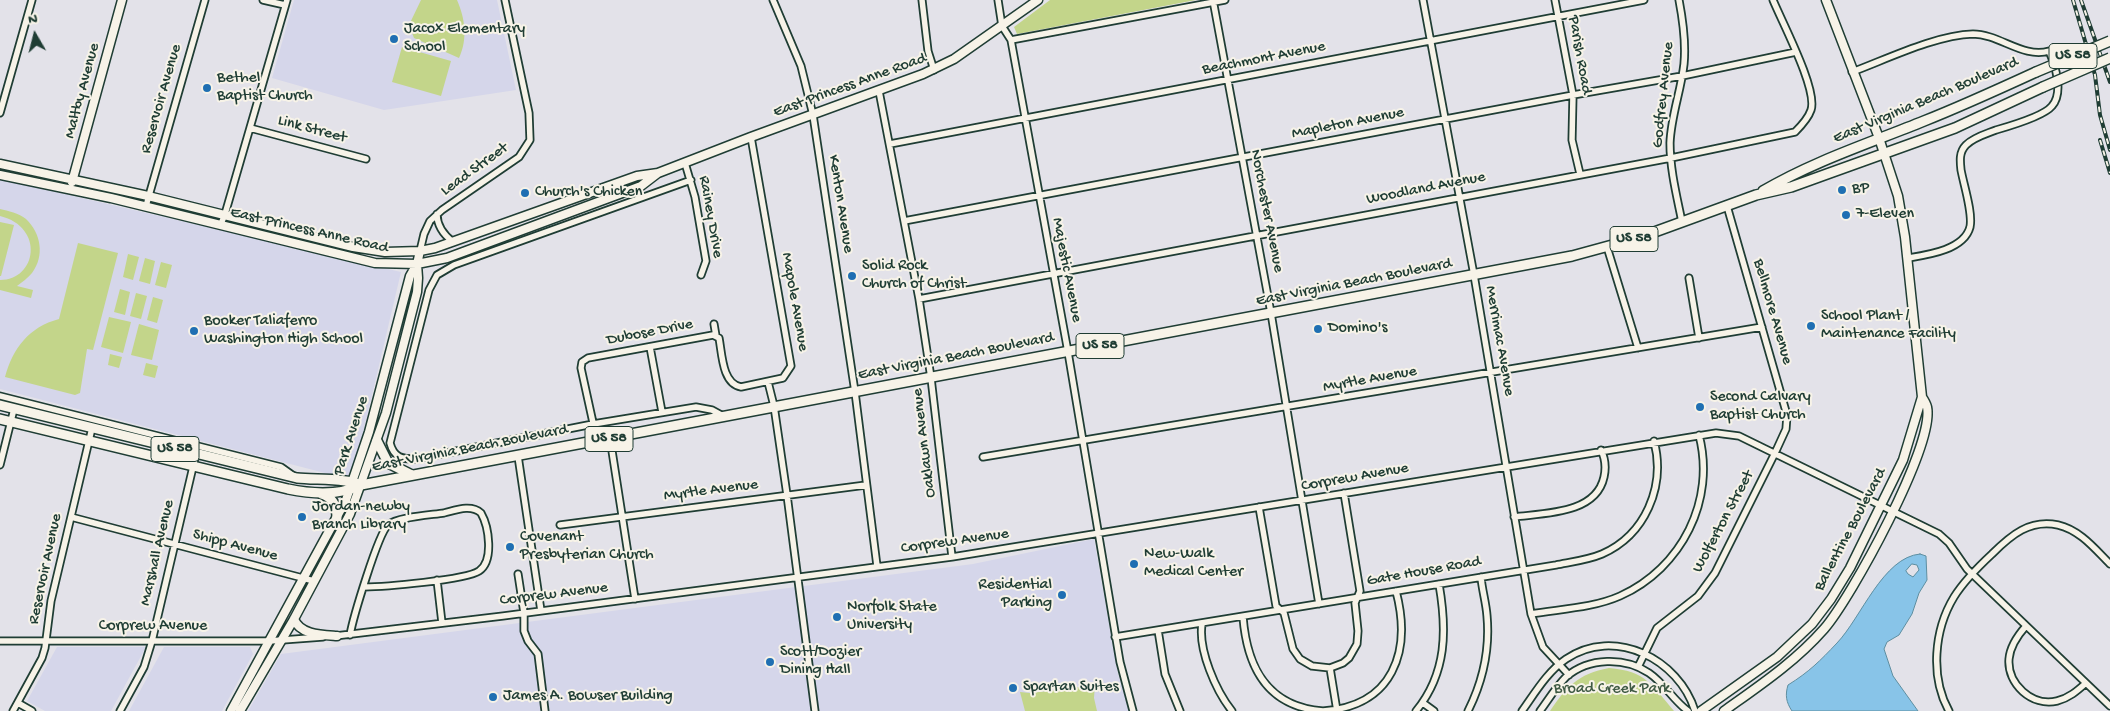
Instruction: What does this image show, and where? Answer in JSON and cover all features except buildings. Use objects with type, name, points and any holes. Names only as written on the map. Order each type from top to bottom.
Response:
[{"type":"main road","name":"Maltby Avenue","points":[[70,189],[122,0]]},
{"type":"main road","name":"East Princess Anne Road","points":[[0,164],[225,214],[353,247],[385,252],[420,251],[453,242],[637,176],[658,173],[934,70],[954,59],[1038,0]]},
{"type":"main road","name":"Ballentine Boulevard","points":[[1724,711],[1783,668],[1826,628],[1854,587],[1909,476],[1923,440],[1927,407],[1922,397],[1908,258],[1898,196],[1879,138],[1852,72],[1826,0]]},
{"type":"main road","name":"East Virginia Beach Boulevard","points":[[1756,195],[1786,177],[1817,163],[1924,122],[2110,41]]},
{"type":"main road","name":"East Virginia Beach Boulevard","points":[[0,419],[288,489],[316,492],[348,491],[361,485],[412,475],[1474,275],[1607,248],[1756,195],[1791,187],[1955,128],[2110,58]]},
{"type":"main road","name":"East Princess Anne Road","points":[[0,175],[146,206],[375,263],[417,264],[447,258],[641,186],[658,173]]},
{"type":"main road","name":"Park Avenue","points":[[240,711],[294,619],[350,514],[377,441],[417,292],[417,264],[420,251]]},
{"type":"main road","name":"Park Avenue","points":[[231,711],[337,518],[352,480],[378,401],[410,276],[417,264]]},
{"type":"main road","name":"Ballentine Boulevard","points":[[1701,711],[1777,657],[1812,624],[1844,578],[1903,460],[1922,397]]},
{"type":"main road","name":"East Virginia Beach Boulevard","points":[[0,405],[296,478],[324,481],[352,480],[361,485]]},
{"type":"main road","points":[[377,441],[388,464],[412,475]]},
{"type":"main road","points":[[316,492],[330,498],[336,508],[337,518]]},
{"type":"main road","points":[[294,619],[303,629],[322,635],[337,636]]},
{"type":"street","points":[[0,113],[32,0]]},
{"type":"street","name":"Reservoir Avenue","points":[[146,206],[205,0]]},
{"type":"street","points":[[221,224],[286,3],[263,0]]},
{"type":"street","name":"Lead Street","points":[[420,251],[426,228],[438,214],[519,157],[530,140],[529,113],[505,0]]},
{"type":"street","name":"Kenton Avenue","points":[[773,0],[801,66],[813,115],[855,392],[877,566]]},
{"type":"street","points":[[922,0],[928,52],[934,70]]},
{"type":"street","name":"Majestic Avenue","points":[[998,0],[1002,26],[1011,40],[1068,352],[1125,689],[1132,711]]},
{"type":"street","points":[[1011,40],[1225,0]]},
{"type":"street","name":"Merrimac Avenue","points":[[1423,0],[1474,275],[1530,614],[1538,638],[1557,665],[1568,676]]},
{"type":"street","name":"Parish Road","points":[[1555,0],[1573,95],[1572,140],[1580,174]]},
{"type":"street","name":"Beachmont Avenue","points":[[890,144],[1644,0]]},
{"type":"street","name":"Godfrey Avenue","points":[[1679,0],[1684,35],[1682,76],[1671,126],[1671,158],[1682,222]]},
{"type":"street","name":"Woodland Avenue","points":[[919,299],[1671,158],[1795,132],[1806,121],[1811,110],[1812,98],[1796,52],[1773,0]]},
{"type":"street","name":"Norchester Avenue","points":[[1213,1],[1271,313],[1319,604]]},
{"type":"street","points":[[1852,72],[1937,40],[1962,35],[1988,36],[2036,54],[2050,51],[2054,63],[2057,90],[2056,100],[2051,108],[2025,120],[1981,135],[1966,145],[1962,151],[1960,163],[1970,222],[1964,238],[1952,246],[1908,258]]},
{"type":"street","name":"Mapleton Avenue","points":[[904,221],[1682,76],[1796,52]]},
{"type":"street","name":"Oaklawn Avenue","points":[[879,91],[919,299],[931,378],[952,557]]},
{"type":"street","name":"Link Street","points":[[250,128],[366,159]]},
{"type":"street","name":"Mapole Avenue","points":[[751,137],[791,366],[783,378],[768,382]]},
{"type":"street","name":"Rainey Drive","points":[[685,162],[691,180],[706,260],[701,275]]},
{"type":"street","points":[[691,180],[454,265],[437,275],[429,290],[390,439],[392,450],[397,456],[401,459],[416,459],[593,424],[696,407],[712,410],[724,416]]},
{"type":"street","name":"Bellmore Avenue","points":[[1727,206],[1787,415],[1786,429],[1775,453]]},
{"type":"street","name":"Lead Street","points":[[438,214],[437,218],[443,232],[453,242]]},
{"type":"street","points":[[1607,248],[1638,348]]},
{"type":"street","points":[[1689,278],[1699,338]]},
{"type":"street","points":[[714,324],[716,336]]},
{"type":"street","name":"Myrtle Avenue","points":[[983,457],[1287,408],[1762,327]]},
{"type":"street","name":"Dubose Drive","points":[[597,441],[581,368],[582,362],[588,358],[716,336],[719,338],[728,379],[732,385],[741,387],[768,382]]},
{"type":"street","points":[[650,347],[662,412]]},
{"type":"street","points":[[768,382],[774,406],[787,495],[815,711]]},
{"type":"street","points":[[0,396],[281,467],[296,478]]},
{"type":"street","points":[[0,464],[14,408]]},
{"type":"street","name":"Reservoir Avenue","points":[[14,711],[42,658],[51,601],[92,428]]},
{"type":"street","name":"Corprew Avenue","points":[[0,641],[269,641],[337,636],[952,557],[1654,441],[1716,433],[1733,434],[1775,453],[1944,538],[1972,573],[2110,706]]},
{"type":"street","points":[[1530,614],[1595,603],[1620,596],[1650,578],[1669,561],[1685,537],[1698,508],[1704,480],[1704,466],[1699,435]]},
{"type":"street","points":[[610,438],[634,599]]},
{"type":"street","points":[[377,441],[390,439]]},
{"type":"street","name":"Gate House Road","points":[[1116,637],[1556,565],[1595,556],[1611,549],[1628,536],[1643,519],[1654,496],[1658,475],[1654,441]]},
{"type":"street","points":[[1514,518],[1555,511],[1582,504],[1589,500],[1595,495],[1603,482],[1605,464],[1601,450]]},
{"type":"street","name":"Wolferton Street","points":[[1638,667],[1657,628],[1698,596],[1715,573],[1775,453]]},
{"type":"street","name":"Marshall Avenue","points":[[120,711],[144,667],[152,641],[196,454]]},
{"type":"street","points":[[518,456],[541,611]]},
{"type":"street","name":"Myrtle Avenue","points":[[560,525],[866,485]]},
{"type":"street","points":[[1259,507],[1276,606],[1284,613],[1289,637],[1295,653],[1300,659],[1312,666],[1330,668],[1343,663],[1349,658],[1357,644],[1358,631],[1355,603],[1360,591],[1344,493]]},
{"type":"street","points":[[350,634],[354,616],[381,536],[387,526],[399,521],[470,508],[478,510],[483,518],[489,551],[487,563],[480,571],[473,575],[437,580],[392,586],[364,587]]},
{"type":"street","name":"Shipp Avenue","points":[[71,517],[314,581]]},
{"type":"street","points":[[1949,711],[1938,681],[1937,652],[1946,611],[1953,598],[1972,573],[2016,532],[2040,524],[2060,526],[2078,534],[2110,564]]},
{"type":"street","points":[[518,574],[524,613],[525,636],[538,654],[545,711]]},
{"type":"street","points":[[1468,711],[1482,676],[1487,645],[1487,613],[1481,576]]},
{"type":"street","points":[[437,580],[442,623]]},
{"type":"street","points":[[1416,711],[1423,703],[1436,679],[1444,650],[1444,620],[1439,584]]},
{"type":"street","points":[[1243,617],[1246,640],[1252,662],[1265,683],[1276,694],[1291,704],[1302,708],[1337,711],[1356,704],[1373,694],[1385,682],[1394,668],[1402,634],[1402,618],[1396,591]]},
{"type":"street","points":[[1202,624],[1210,672],[1218,691],[1232,711]]},
{"type":"street","points":[[2026,626],[2014,642],[2009,659],[2010,674],[2022,691],[2035,700],[2056,702],[2073,694],[2086,682]]},
{"type":"street","points":[[1158,630],[1165,674],[1180,711]]},
{"type":"street","points":[[1522,711],[1557,665],[1579,652],[1603,646],[1628,648],[1644,653],[1660,662],[1674,675],[1687,692],[1695,711]]},
{"type":"street","points":[[1540,711],[1568,676],[1586,666],[1606,661],[1625,663],[1638,667],[1660,682],[1680,705],[1688,711]]},
{"type":"street","points":[[1330,668],[1337,711]]},
{"type":"street","points":[[1423,703],[1434,711]]},
{"type":"street","points":[[18,704],[32,711]]},
{"type":"shaded area","name":"Jacox Elementary School","points":[[294,0],[497,0],[516,90],[384,110],[272,78]]},
{"type":"shaded area","name":"Booker Taliaferro Washington High School","points":[[0,179],[401,272],[352,480],[0,389]]},
{"type":"shaded area","name":"Norfolk State University","points":[[1094,539],[1118,674],[1130,711],[248,711],[281,654],[973,564]]},
{"type":"shaded area","points":[[57,647],[146,647],[111,711],[45,711],[27,701]]},
{"type":"shaded area","points":[[164,647],[250,647],[253,654],[222,711],[129,711]]},
{"type":"green space","points":[[421,0],[457,0],[462,14],[464,29],[464,43],[459,58],[414,38],[409,25]]},
{"type":"green space","points":[[1050,0],[1196,0],[1017,34],[1014,27]]},
{"type":"green space","points":[[402,47],[451,61],[441,96],[392,82]]},
{"type":"green space","points":[[0,209],[26,219],[38,238],[40,252],[36,266],[30,275],[17,286],[33,290],[31,298],[0,290],[0,280],[12,278],[22,272],[28,263],[31,252],[30,241],[24,231],[14,222],[0,216]]},
{"type":"green space","points":[[0,222],[14,225],[1,276],[0,276]]},
{"type":"green space","points":[[78,243],[118,253],[93,350],[87,349],[80,393],[75,395],[5,377],[13,357],[24,340],[39,327],[59,319]]},
{"type":"green space","points":[[128,254],[139,257],[133,280],[123,277]]},
{"type":"green space","points":[[145,258],[155,261],[150,284],[139,281]]},
{"type":"green space","points":[[161,262],[172,265],[166,288],[155,285]]},
{"type":"green space","points":[[120,289],[130,292],[125,315],[114,312]]},
{"type":"green space","points":[[136,293],[147,296],[141,319],[130,316]]},
{"type":"green space","points":[[153,297],[163,300],[157,323],[147,320]]},
{"type":"green space","points":[[109,317],[131,322],[123,353],[101,347]]},
{"type":"green space","points":[[139,324],[159,330],[152,360],[131,355]]},
{"type":"green space","points":[[110,354],[122,357],[119,368],[108,365]]},
{"type":"green space","points":[[146,363],[158,366],[155,378],[143,375]]},
{"type":"green space","name":"Broad Creek Park","points":[[1609,668],[1632,672],[1640,676],[1654,687],[1674,711],[1550,711],[1574,682],[1589,674]]},
{"type":"green space","points":[[1095,683],[1094,698],[1097,711],[1025,711],[1020,692],[1030,693],[1066,689]]},
{"type":"water","points":[[1920,554],[1926,556],[1927,580],[1919,593],[1912,614],[1899,635],[1887,642],[1884,649],[1893,676],[1918,711],[1792,711],[1788,705],[1788,685],[1814,666],[1837,643],[1884,577],[1907,558]],"holes":[[[1912,564],[1917,565],[1919,570],[1913,577],[1908,574],[1906,571]]]},
{"type":"railway","points":[[2073,0],[2095,75],[2100,115],[2110,150]]},
{"type":"railway","points":[[2081,0],[2110,82]]},
{"type":"railway","points":[[2100,140],[2110,173]]},
{"type":"place","name":"Jacox Elementary School","points":[[394,39]]},
{"type":"place","name":"Bethel Baptist Church","points":[[207,88]]},
{"type":"place","name":"BP","points":[[1842,190]]},
{"type":"place","name":"Church's Chicken","points":[[525,193]]},
{"type":"place","name":"7-Eleven","points":[[1846,215]]},
{"type":"place","name":"Solid Rock Church of Christ","points":[[852,276]]},
{"type":"place","name":"School Plant / Maintenance Facility","points":[[1811,326]]},
{"type":"place","name":"Domino's","points":[[1318,329]]},
{"type":"place","name":"Booker Taliaferro Washington High School","points":[[194,331]]},
{"type":"place","name":"Second Calvary Baptist Church","points":[[1700,407]]},
{"type":"place","name":"Jordan-newby Branch Library","points":[[302,517]]},
{"type":"place","name":"Covenant Presbyterian Church","points":[[510,547]]},
{"type":"place","name":"New-Walk Medical Center","points":[[1134,564]]},
{"type":"place","name":"Residential Parking","points":[[1062,595]]},
{"type":"place","name":"Norfolk State University","points":[[837,617]]},
{"type":"place","name":"Scott/Dozier Dining Hall","points":[[770,662]]},
{"type":"place","name":"Spartan Suites","points":[[1013,688]]},
{"type":"place","name":"James A. Bowser Building","points":[[493,697]]}]
